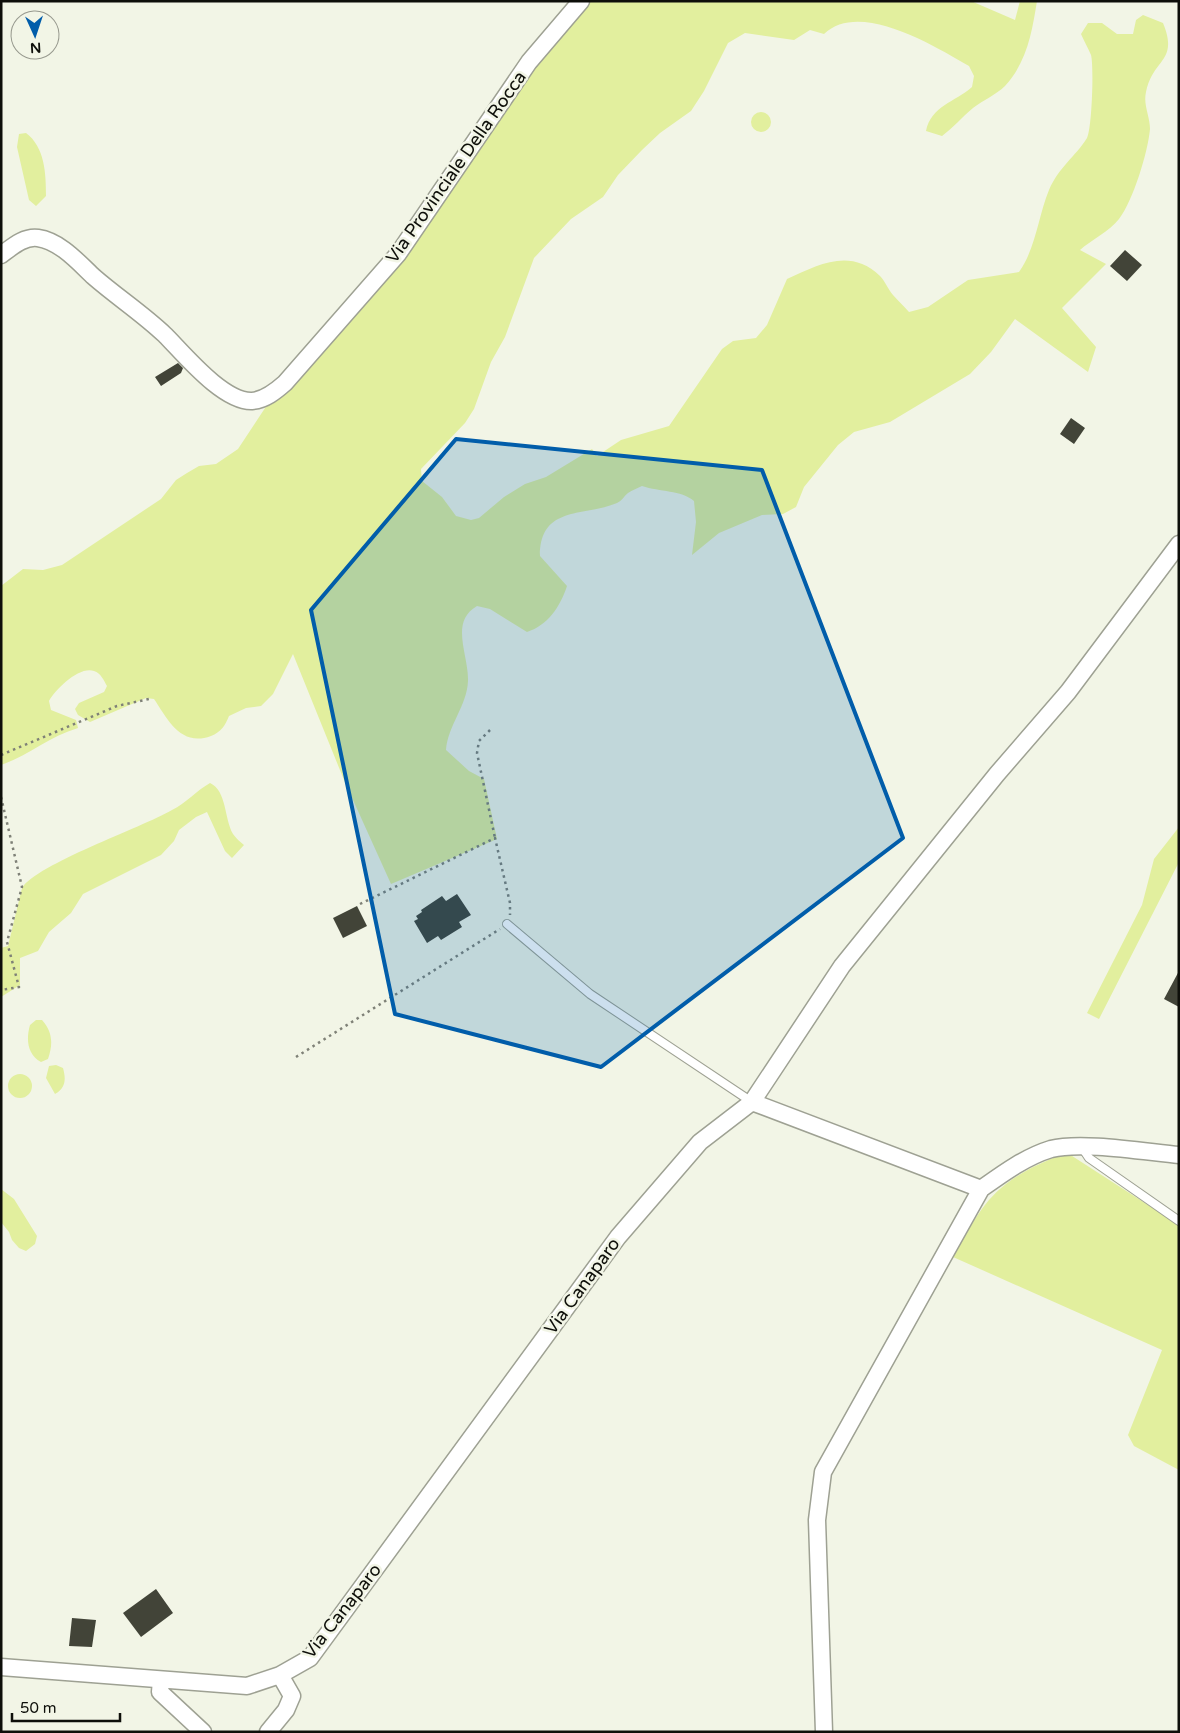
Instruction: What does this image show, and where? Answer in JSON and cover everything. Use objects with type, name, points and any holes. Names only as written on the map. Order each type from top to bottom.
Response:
[{"type":"street","name":"Via Provinciale Della Rocca","points":[[1,255],[22,241],[36,238],[48,240],[66,251],[115,296],[164,335],[190,363],[209,379],[240,399],[252,401],[265,397],[285,383],[398,254],[529,62],[580,1]]},
{"type":"street","name":"Via Canaparo","points":[[1,1667],[248,1686],[280,1676],[310,1658],[618,1236],[700,1142],[752,1102],[842,966],[997,774],[1068,692],[1179,544]]},
{"type":"street","points":[[752,1102],[981,1190]]},
{"type":"street","points":[[824,1732],[817,1520],[823,1472],[981,1190],[1005,1172],[1032,1157],[1052,1149],[1081,1146],[1179,1155]]},
{"type":"street","points":[[268,1732],[286,1710],[292,1696],[280,1676]]},
{"type":"street","points":[[161,1680],[160,1692],[203,1732]]},
{"type":"lane","points":[[507,924],[590,994],[752,1102]]},
{"type":"lane","points":[[1081,1146],[1089,1158],[1179,1221]]},
{"type":"path","points":[[1,756],[117,706],[149,699]]},
{"type":"path","points":[[296,1057],[507,924],[510,917],[510,903],[494,838],[477,752],[479,740],[490,730]]},
{"type":"path","points":[[1,797],[22,887],[7,942],[19,987],[1,990]]},
{"type":"path","points":[[360,904],[494,838]]},
{"type":"highlighted area","points":[[456,439],[762,470],[903,838],[601,1067],[395,1014],[311,610]]},
{"type":"green space","points":[[583,1],[971,1],[1015,20],[1020,1],[1037,1],[1027,46],[1019,67],[1012,77],[1005,86],[973,108],[942,136],[926,131],[929,123],[938,110],[972,87],[974,76],[969,66],[917,38],[896,29],[856,22],[839,25],[824,34],[810,30],[794,40],[745,33],[728,43],[704,91],[691,111],[660,133],[618,175],[603,197],[571,219],[534,258],[505,337],[491,362],[474,409],[465,423],[421,469],[422,481],[442,497],[456,516],[471,520],[479,518],[504,497],[525,484],[546,477],[592,449],[597,456],[621,440],[669,426],[722,349],[733,341],[756,338],[767,325],[787,279],[810,269],[834,261],[857,262],[869,267],[880,276],[893,295],[909,312],[928,307],[968,280],[1019,272],[1029,253],[1045,200],[1053,182],[1062,168],[1082,145],[1089,132],[1092,97],[1092,61],[1081,34],[1088,23],[1102,23],[1117,34],[1133,34],[1136,20],[1143,15],[1163,23],[1168,45],[1163,59],[1149,81],[1146,92],[1145,101],[1150,129],[1143,163],[1129,201],[1119,219],[1111,228],[1080,250],[1106,264],[1062,308],[1096,347],[1088,372],[1015,319],[991,352],[970,374],[890,422],[854,432],[838,445],[804,487],[796,507],[783,514],[762,515],[719,533],[692,555],[696,522],[694,501],[677,493],[642,486],[627,494],[617,503],[578,512],[556,521],[547,528],[542,540],[540,556],[567,586],[557,608],[547,620],[527,632],[490,609],[477,606],[464,621],[462,630],[468,671],[467,690],[450,732],[446,750],[469,771],[484,779],[497,839],[391,884],[344,780],[293,654],[273,694],[261,706],[246,708],[229,716],[220,731],[211,736],[201,738],[191,738],[183,735],[170,723],[154,699],[146,698],[90,722],[78,715],[75,709],[79,703],[104,692],[107,686],[99,673],[88,670],[82,672],[62,685],[49,701],[51,710],[76,720],[78,728],[1,765],[1,586],[23,569],[43,570],[62,565],[161,499],[176,480],[199,466],[216,464],[238,449],[271,399],[491,127]]},
{"type":"green space","points":[[761,112],[768,115],[771,122],[768,129],[761,132],[754,129],[751,122],[754,115]]},
{"type":"green space","points":[[26,133],[41,153],[45,170],[46,196],[36,206],[29,200],[17,147],[19,134]]},
{"type":"green space","points":[[210,783],[220,792],[230,828],[244,845],[232,858],[225,851],[207,812],[196,817],[179,830],[174,841],[161,855],[83,894],[71,913],[49,932],[38,951],[20,958],[20,985],[1,997],[1,948],[8,946],[22,888],[31,878],[47,868],[91,847],[157,818],[182,804]]},
{"type":"green space","points":[[1179,827],[1179,862],[1099,1019],[1087,1013],[1142,905],[1154,859]]},
{"type":"green space","points":[[36,1020],[42,1020],[46,1025],[51,1039],[48,1059],[41,1062],[33,1055],[28,1041],[30,1025]]},
{"type":"green space","points":[[56,1065],[63,1068],[65,1079],[59,1092],[55,1094],[46,1078],[49,1066]]},
{"type":"green space","points":[[20,1074],[29,1077],[32,1086],[29,1095],[20,1098],[11,1095],[8,1086],[11,1077]]},
{"type":"green space","points":[[1069,1154],[1179,1225],[1179,1470],[1134,1446],[1128,1435],[1162,1350],[953,1257],[977,1216],[1005,1185],[1033,1167],[1055,1157]]},
{"type":"green space","points":[[1,1189],[14,1199],[37,1236],[35,1244],[26,1251],[19,1248],[12,1240],[9,1232],[1,1222]]},
{"type":"building","points":[[1125,250],[1142,265],[1127,281],[1110,266]]},
{"type":"building","points":[[178,363],[183,368],[181,373],[161,386],[155,377]]},
{"type":"building","points":[[1071,418],[1085,428],[1074,444],[1060,434]]},
{"type":"building","points":[[457,894],[471,915],[459,922],[462,927],[441,940],[438,936],[427,943],[414,921],[418,919],[416,916],[422,912],[421,910],[442,896],[446,901]]},
{"type":"building","points":[[357,906],[367,926],[343,938],[333,918]]},
{"type":"building","points":[[1179,971],[1179,1007],[1164,999]]},
{"type":"building","points":[[156,1589],[173,1613],[141,1637],[123,1613]]},
{"type":"building","points":[[72,1618],[96,1620],[92,1647],[69,1646]]}]
